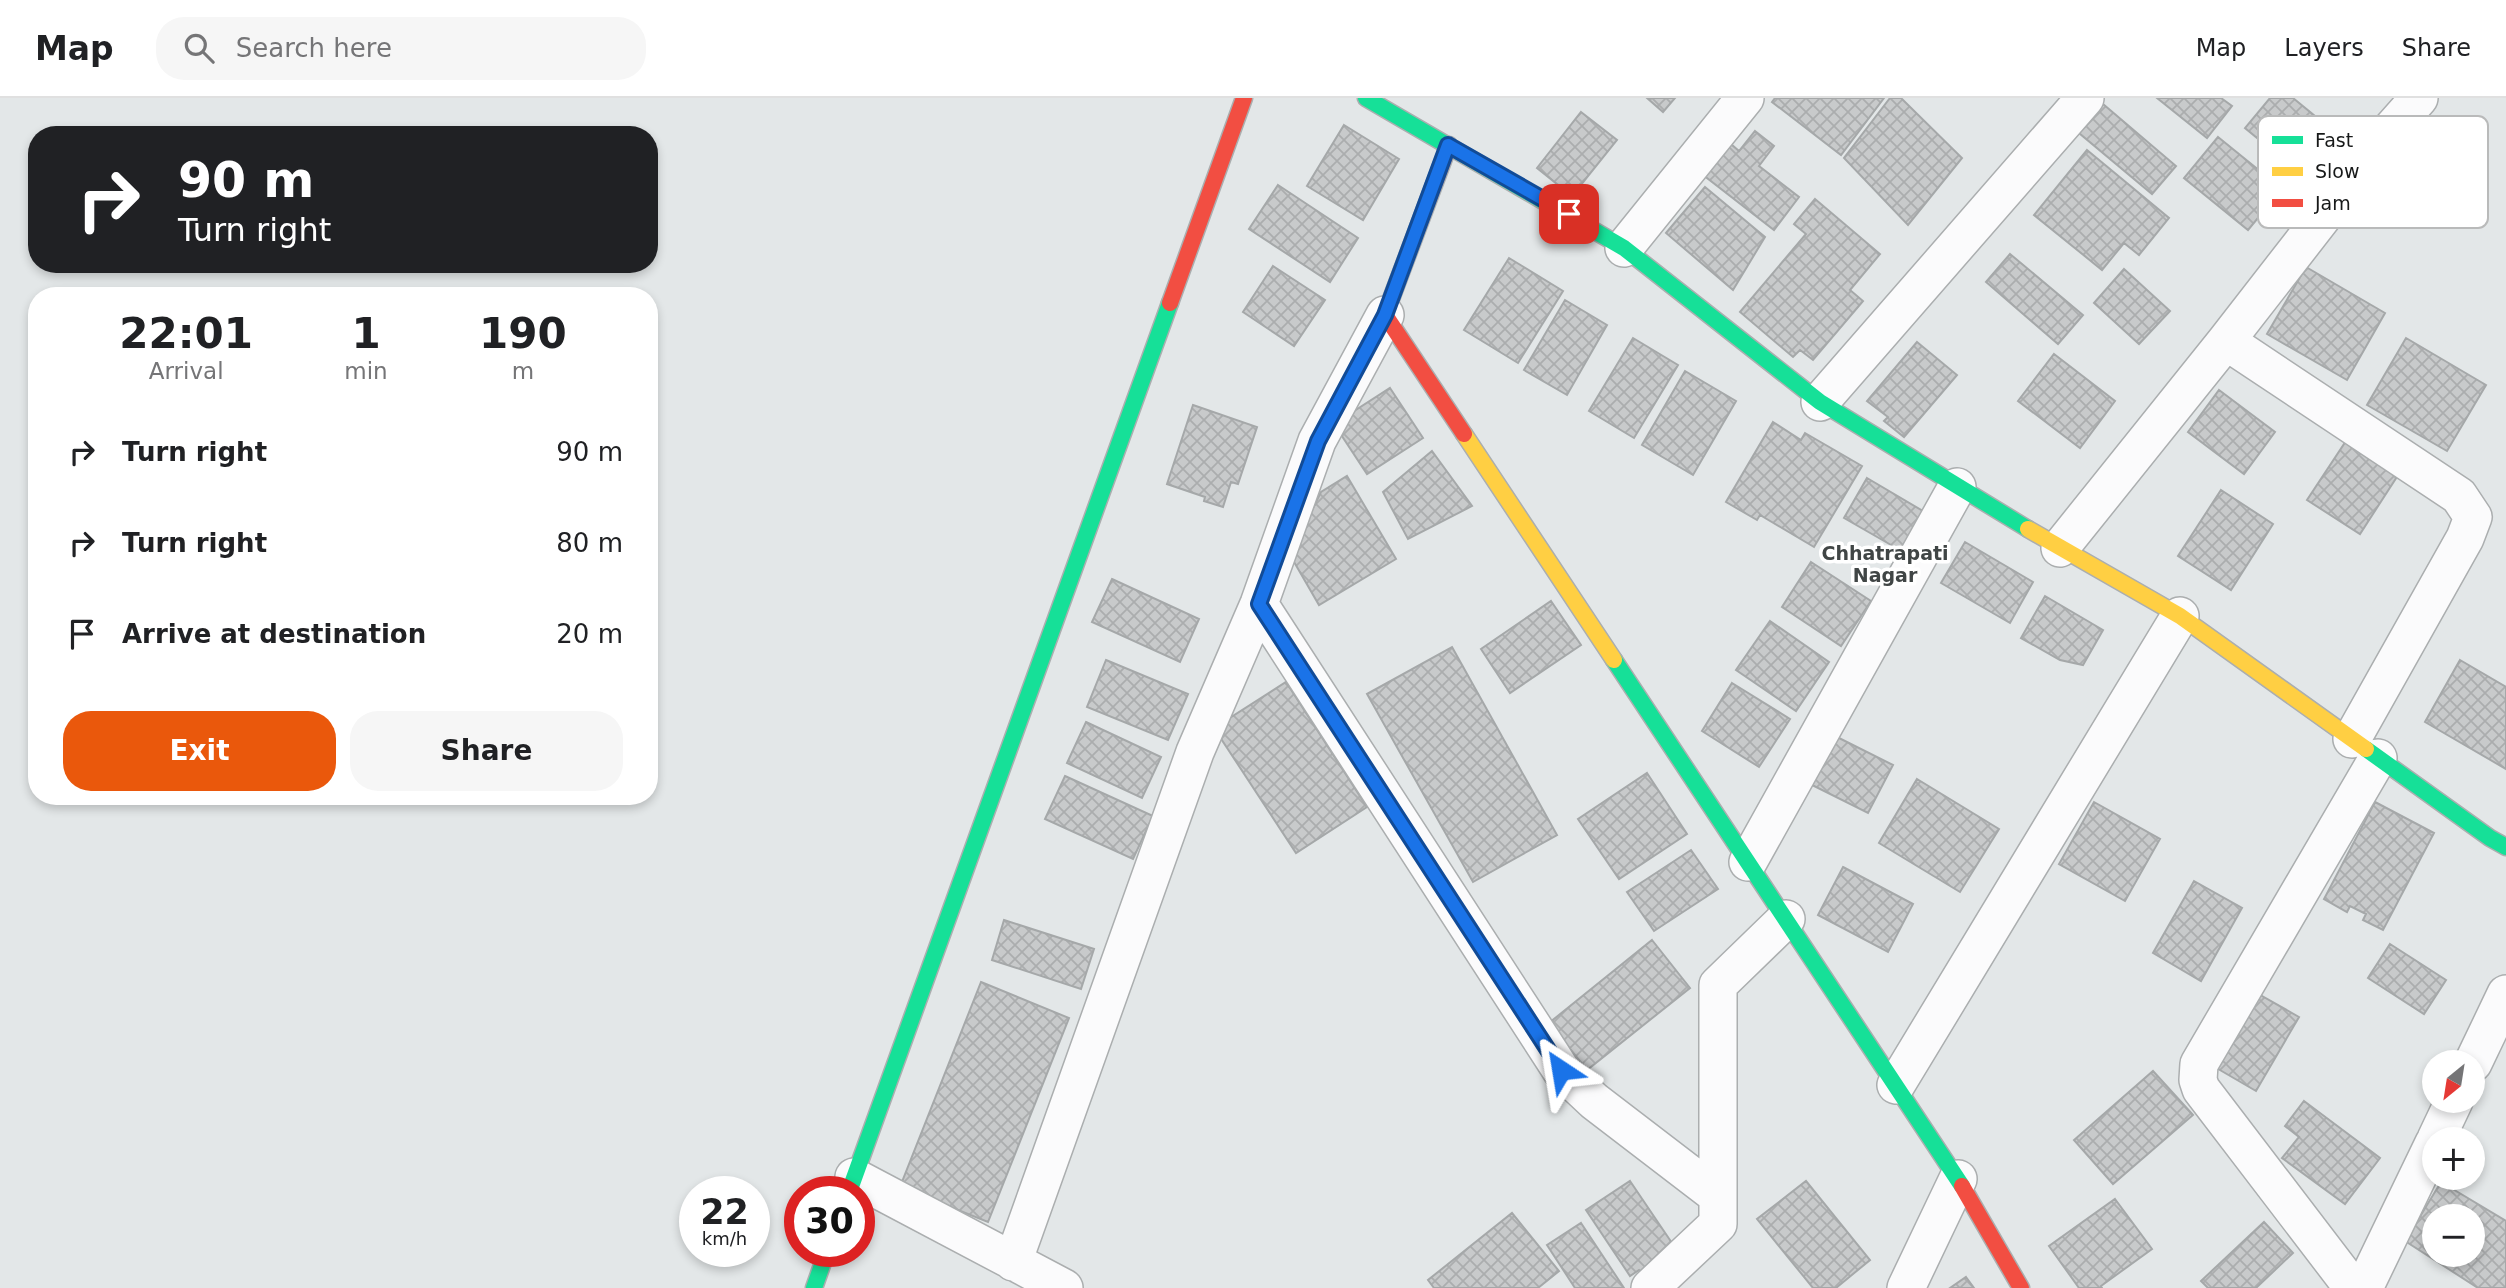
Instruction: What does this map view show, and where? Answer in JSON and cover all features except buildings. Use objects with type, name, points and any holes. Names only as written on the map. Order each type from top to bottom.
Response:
[{"type":"street","points":[[855,1176],[1244,98]]},
{"type":"street","points":[[1366,98],[1624,248],[1820,402],[1957,487],[2179,616],[2506,847]]},
{"type":"street","points":[[1624,248],[1745,98]]},
{"type":"street","points":[[1820,402],[2085,98]]},
{"type":"street","points":[[2403,116],[2419,98]]},
{"type":"street","points":[[1013,1262],[1195,752],[1259,604],[1318,441],[1385,315],[1448,145]]},
{"type":"street","points":[[2060,548],[2314,228]]},
{"type":"street","points":[[1385,315],[1958,1179],[2021,1288]]},
{"type":"street","points":[[2226,341],[2459,496],[2473,517],[2365,748],[2197,1072],[2201,1089],[2353,1288]]},
{"type":"street","points":[[1748,862],[1957,487]]},
{"type":"street","points":[[1259,604],[1561,1070],[1594,1101],[1718,1196]]},
{"type":"street","points":[[1896,1085],[2179,616]]},
{"type":"street","points":[[1650,1288],[1718,1224],[1718,985],[1786,919]]},
{"type":"street","points":[[2479,1050],[2506,994]]},
{"type":"street","points":[[2364,1288],[2422,1168]]},
{"type":"street","points":[[1906,1288],[1958,1179]]},
{"type":"street","points":[[875,1195],[1063,1288]]},
{"type":"street","points":[[814,1288],[821,1267]]},
{"type":"traffic: fast","points":[[1366,98],[1624,248],[1820,402],[2028,529]]},
{"type":"traffic: fast","points":[[855,1176],[1170,303]]},
{"type":"traffic: fast","points":[[1614,660],[1962,1186]]},
{"type":"traffic: fast","points":[[2366,749],[2506,847]]},
{"type":"traffic: fast","points":[[814,1288],[821,1267]]},
{"type":"traffic: slow","points":[[1464,434],[1614,660]]},
{"type":"traffic: slow","points":[[2028,529],[2180,616],[2366,749]]},
{"type":"traffic: jam","points":[[1170,303],[1244,98]]},
{"type":"traffic: jam","points":[[1449,145],[1385,315],[1464,434]]},
{"type":"traffic: jam","points":[[1962,1186],[2021,1288]]},
{"type":"district","name":"Chhatrapati Nagar","points":[[1885,564]]},
{"type":"route","points":[[1561,1070],[1259,604],[1318,441],[1385,315],[1448,145],[1569,214]]}]
